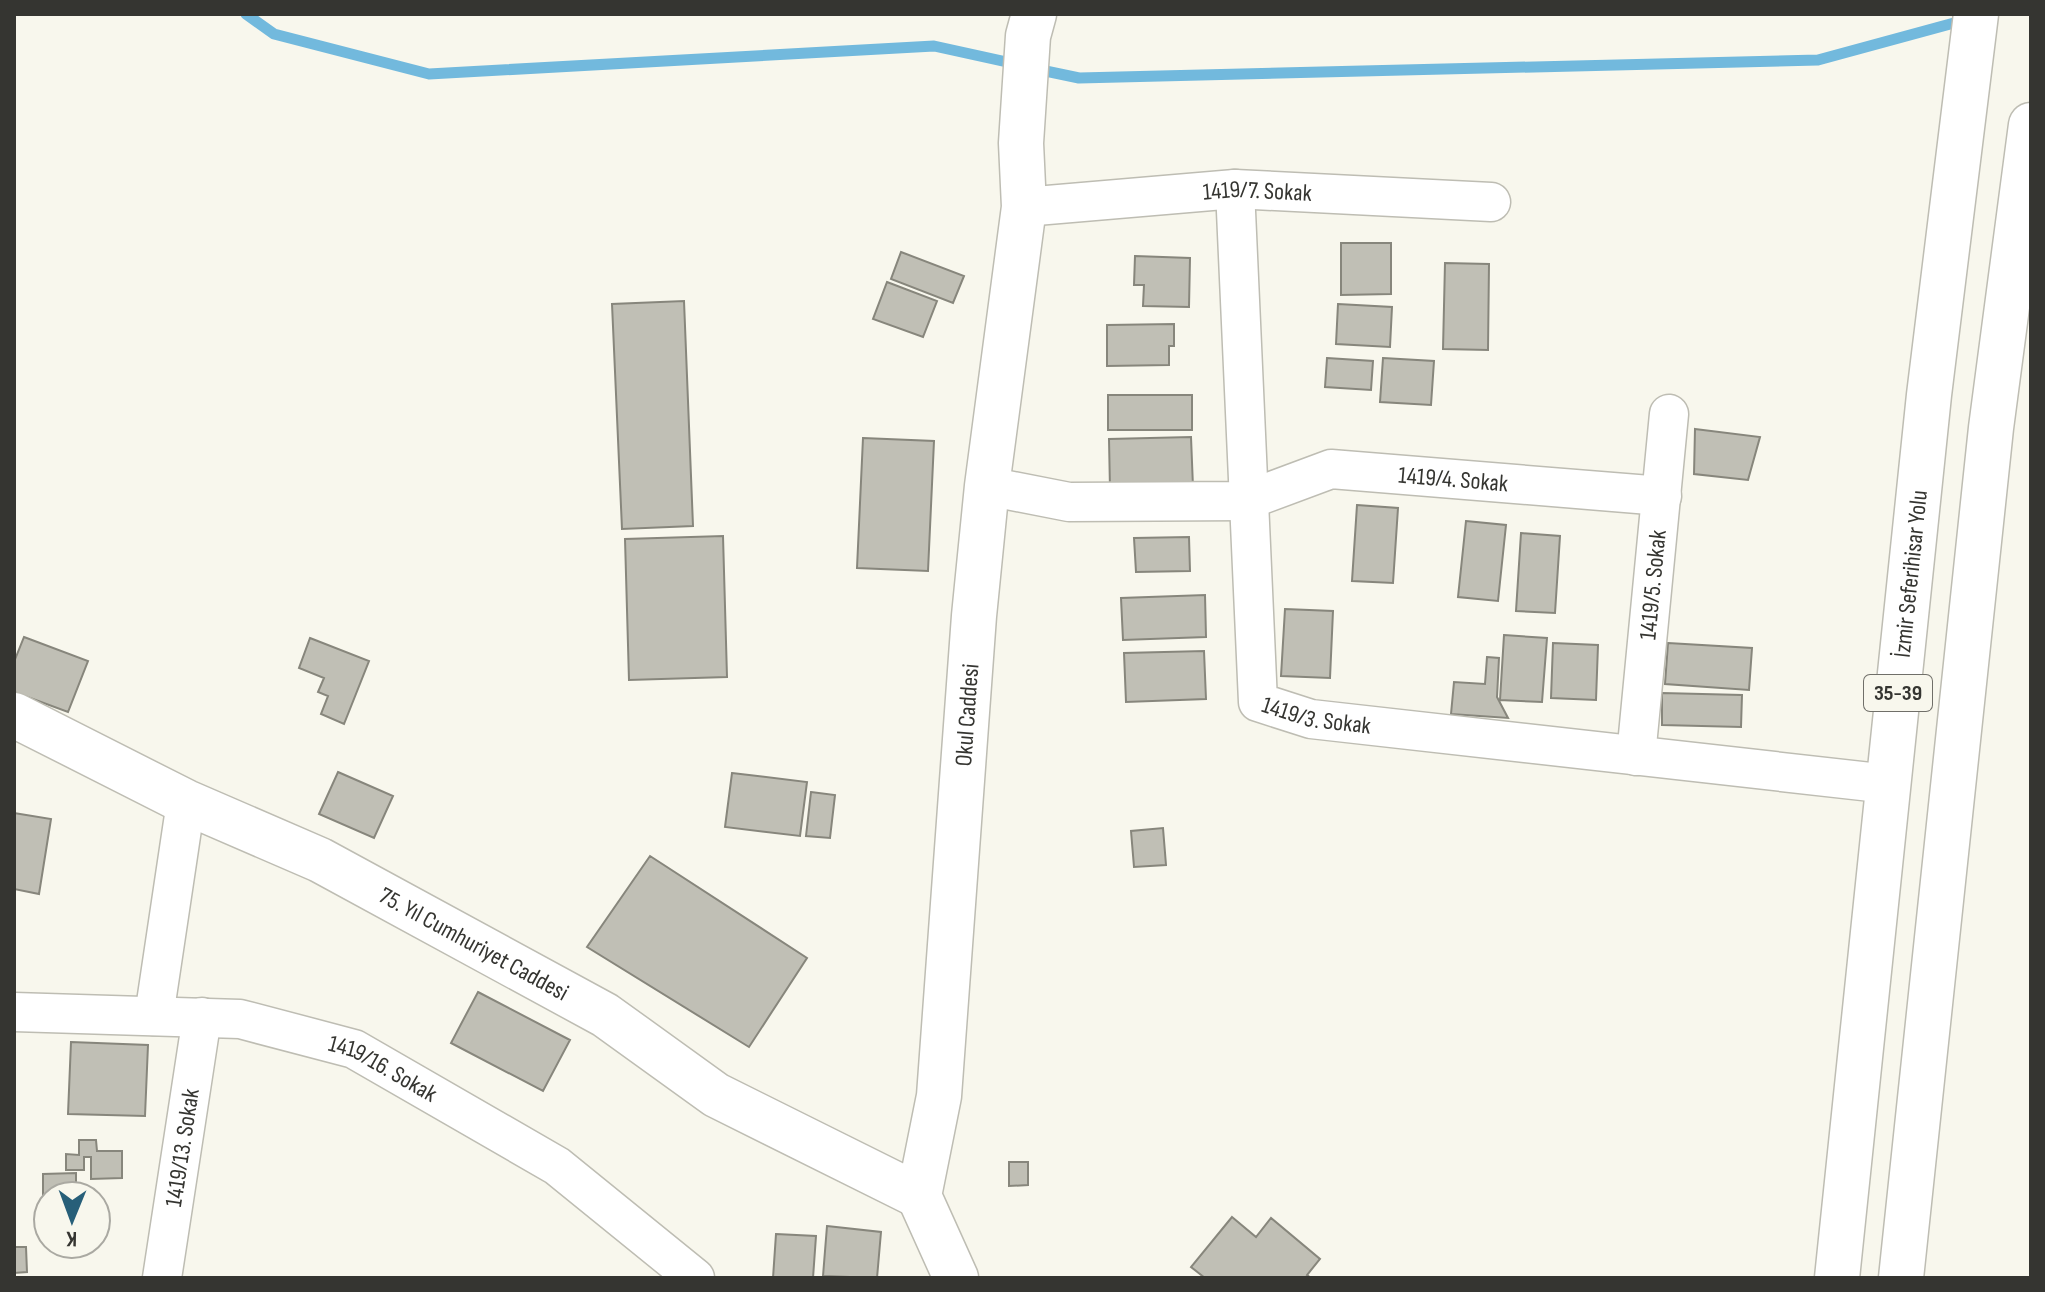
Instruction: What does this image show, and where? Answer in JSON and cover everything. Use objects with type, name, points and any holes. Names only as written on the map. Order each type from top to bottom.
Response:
[{"type":"main road","name":"İzmir Seferihisar Yolu","points":[[1837,1278],[1929,395],[1976,14]]},
{"type":"main road","name":"Okul Caddesi","points":[[919,1196],[939,1096],[974,616],[987,486],[1024,207],[1021,143],[1031,25]]},
{"type":"main road","name":"35-39","points":[[1901,1278],[2020,298],[2031,125]]},
{"type":"main road","name":"75. Yıl Cumhuriyet Caddesi","points":[[14,715],[186,802],[320,860],[605,1015],[716,1095],[919,1196]]},
{"type":"main road","points":[[919,1196],[956,1278]]},
{"type":"street","name":"1419/3. Sokak","points":[[1235,189],[1258,702],[1311,719],[1889,784]]},
{"type":"street","name":"1419/7. Sokak","points":[[1024,207],[1235,189],[1491,202]]},
{"type":"street","name":"1419/5. Sokak","points":[[1636,756],[1669,414]]},
{"type":"street","name":"1419/4. Sokak","points":[[987,486],[1069,502],[1249,499],[1331,469],[1662,496]]},
{"type":"street","points":[[154,1016],[186,802]]},
{"type":"street","name":"1419/16. Sokak","points":[[14,1012],[240,1019],[354,1049],[557,1166],[695,1278]]},
{"type":"street","name":"1419/13. Sokak","points":[[162,1278],[202,1017]]},
{"type":"building","points":[[1341,243],[1391,243],[1391,294],[1341,295]]},
{"type":"building","points":[[901,252],[964,276],[953,303],[891,279]]},
{"type":"building","points":[[1135,256],[1190,258],[1189,307],[1143,306],[1144,285],[1134,285]]},
{"type":"building","points":[[1445,263],[1489,264],[1488,350],[1443,349]]},
{"type":"building","points":[[887,282],[937,301],[923,337],[873,319]]},
{"type":"building","points":[[684,301],[693,526],[622,529],[612,304]]},
{"type":"building","points":[[1338,304],[1392,307],[1390,347],[1336,344]]},
{"type":"building","points":[[1174,324],[1174,346],[1169,346],[1169,365],[1107,366],[1107,325]]},
{"type":"building","points":[[1327,358],[1373,361],[1371,390],[1325,387]]},
{"type":"building","points":[[1383,358],[1434,361],[1431,405],[1380,402]]},
{"type":"building","points":[[1108,395],[1192,395],[1192,430],[1108,430]]},
{"type":"building","points":[[1695,429],[1760,437],[1748,480],[1694,474]]},
{"type":"building","points":[[1191,437],[1193,487],[1110,489],[1109,439]]},
{"type":"building","points":[[863,438],[934,441],[928,571],[857,568]]},
{"type":"building","points":[[1357,505],[1398,508],[1393,583],[1352,581]]},
{"type":"building","points":[[1466,521],[1506,525],[1498,601],[1458,597]]},
{"type":"building","points":[[1521,533],[1560,536],[1555,613],[1516,611]]},
{"type":"building","points":[[723,536],[727,677],[629,680],[625,539]]},
{"type":"building","points":[[1189,537],[1190,571],[1136,572],[1134,538]]},
{"type":"building","points":[[1205,595],[1206,637],[1123,640],[1121,598]]},
{"type":"building","points":[[1285,609],[1333,611],[1330,678],[1281,676]]},
{"type":"building","points":[[1504,635],[1547,638],[1542,702],[1500,700]]},
{"type":"building","points":[[24,637],[88,661],[68,712],[14,692],[14,662]]},
{"type":"building","points":[[310,638],[369,661],[344,724],[321,714],[328,696],[318,692],[324,678],[299,668]]},
{"type":"building","points":[[1553,643],[1598,645],[1596,700],[1551,698]]},
{"type":"building","points":[[1668,643],[1752,648],[1749,690],[1665,684]]},
{"type":"building","points":[[1204,651],[1206,699],[1126,702],[1124,653]]},
{"type":"building","points":[[1487,657],[1499,658],[1497,697],[1508,718],[1451,714],[1454,682],[1485,684]]},
{"type":"building","points":[[1662,693],[1742,695],[1741,727],[1662,725]]},
{"type":"building","points":[[338,772],[393,796],[374,838],[319,814]]},
{"type":"building","points":[[732,773],[807,782],[800,836],[725,827]]},
{"type":"building","points":[[811,792],[835,795],[830,838],[806,836]]},
{"type":"building","points":[[14,813],[51,819],[39,894],[14,889]]},
{"type":"building","points":[[1163,828],[1166,865],[1134,867],[1131,831]]},
{"type":"building","points":[[650,856],[807,958],[749,1047],[587,947]]},
{"type":"building","points":[[478,992],[570,1040],[543,1091],[451,1043]]},
{"type":"building","points":[[71,1042],[148,1045],[145,1116],[68,1114]]},
{"type":"building","points":[[79,1140],[96,1140],[97,1151],[122,1151],[122,1178],[91,1179],[91,1157],[84,1157],[84,1170],[66,1170],[66,1154],[79,1155]]},
{"type":"building","points":[[1009,1162],[1028,1162],[1028,1185],[1009,1186]]},
{"type":"building","points":[[76,1173],[76,1180],[43,1180],[43,1174]]},
{"type":"building","points":[[1232,1217],[1256,1237],[1271,1218],[1320,1259],[1307,1275],[1311,1278],[1205,1278],[1191,1267]]},
{"type":"building","points":[[827,1226],[881,1232],[877,1278],[823,1276]]},
{"type":"building","points":[[776,1234],[816,1236],[813,1278],[773,1278]]},
{"type":"building","points":[[14,1247],[26,1247],[27,1272],[14,1273]]},
{"type":"waterway","points":[[246,14],[274,34],[429,74],[934,46],[1016,64]]},
{"type":"waterway","points":[[1036,69],[1079,78],[1818,60],[1965,20]]}]
